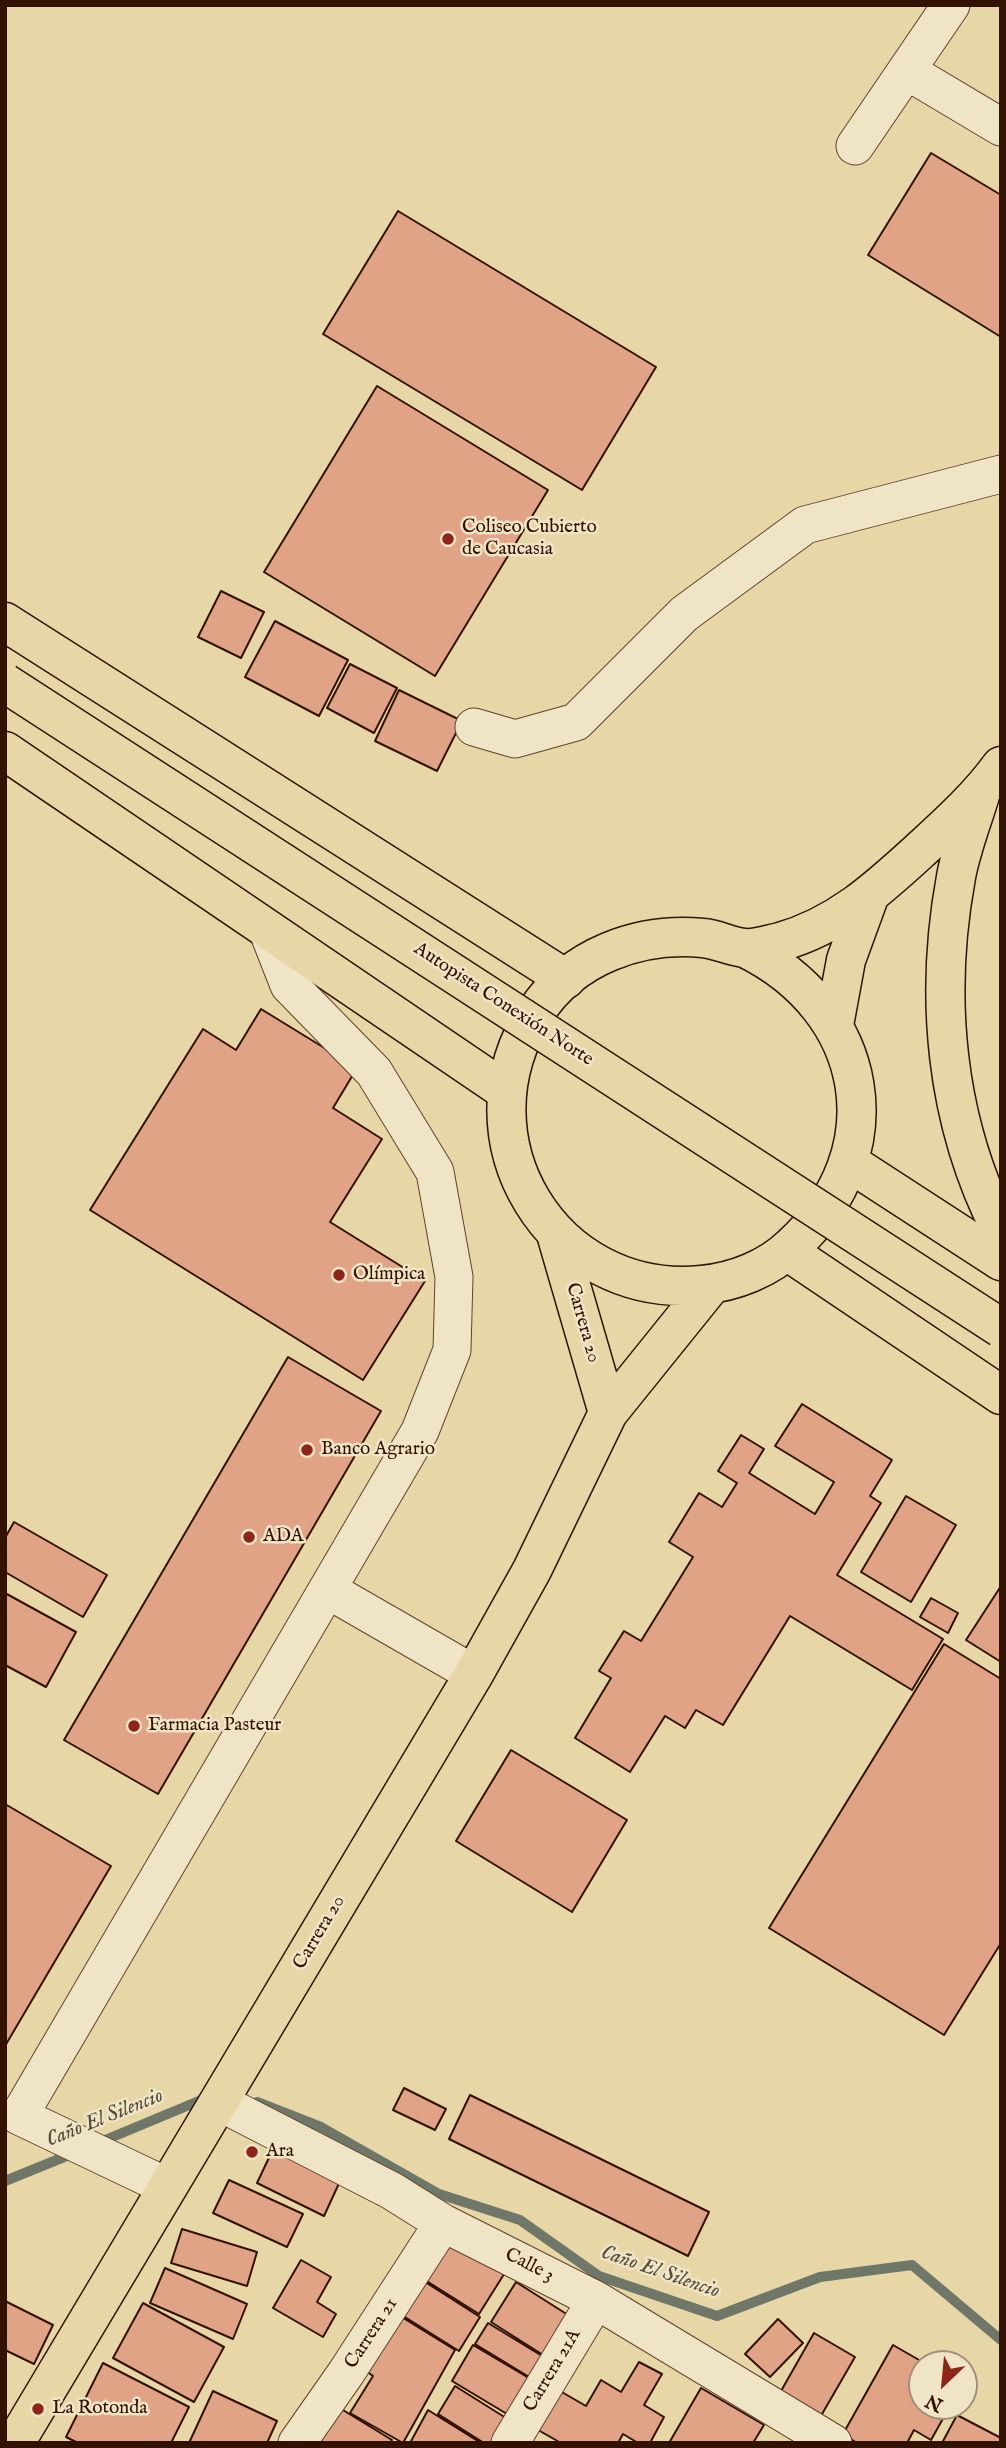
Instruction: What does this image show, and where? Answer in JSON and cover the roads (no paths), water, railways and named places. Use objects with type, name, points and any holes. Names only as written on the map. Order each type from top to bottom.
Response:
[{"type":"main road","points":[[5,622],[566,979]]},
{"type":"main road","name":"Autopista Conexión Norte","points":[[5,683],[1001,1328]]},
{"type":"main road","points":[[5,751],[506,1091]]},
{"type":"main road","points":[[745,948],[811,931],[842,916],[869,897],[990,781]]},
{"type":"main road","points":[[990,781],[956,875],[944,957],[946,1041],[960,1123],[987,1202],[1001,1230]]},
{"type":"main road","points":[[834,1025],[846,960],[869,897]]},
{"type":"main road","points":[[670,936],[708,938],[745,948],[787,972],[805,988],[834,1025],[846,1051],[856,1097],[855,1135],[850,1163],[835,1197],[821,1217],[787,1251],[764,1266],[712,1284],[684,1287],[628,1278],[602,1268],[556,1234],[536,1210],[521,1182],[505,1122],[506,1091],[517,1049],[531,1020],[566,979],[597,957],[632,942],[670,936]]},
{"type":"main road","points":[[850,1163],[1001,1261]]},
{"type":"main road","name":"Carrera 20","points":[[556,1234],[608,1413]]},
{"type":"main road","points":[[787,1251],[1001,1395]]},
{"type":"main road","name":"Carrera 20","points":[[15,2443],[474,1674],[532,1570],[608,1413],[712,1284]]},
{"type":"street","points":[[856,146],[951,5]]},
{"type":"street","points":[[907,71],[1001,127]]},
{"type":"street","points":[[474,727],[515,739],[576,722],[684,614],[805,525],[1001,474]]},
{"type":"street","points":[[163,2196],[86,2148],[19,2116],[420,1431],[453,1350],[454,1276],[435,1172],[374,1072],[289,985],[267,929]]},
{"type":"street","points":[[328,1590],[474,1674]]},
{"type":"street","name":"Calle 3","points":[[219,2102],[393,2191],[440,2222],[596,2300],[812,2438]]},
{"type":"street","name":"Carrera 21","points":[[297,2443],[346,2373],[440,2222]]},
{"type":"street","name":"Carrera 21A","points":[[510,2443],[596,2300]]},
{"type":"waterway","name":"Caño El Silencio","points":[[98,2143],[206,2098]]},
{"type":"waterway","name":"Caño El Silencio","points":[[257,2102],[321,2127],[439,2194],[520,2220],[599,2276],[717,2316],[820,2277],[912,2265],[1001,2340]]},
{"type":"waterway","name":"Caño El Silencio","points":[[5,2181],[74,2153]]},
{"type":"place","name":"Coliseo Cubierto de Caucasia","points":[[448,539]]},
{"type":"place","name":"Olímpica","points":[[339,1275]]},
{"type":"place","name":"Banco Agrario","points":[[307,1450]]},
{"type":"place","name":"ADA","points":[[249,1537]]},
{"type":"place","name":"Farmacia Pasteur","points":[[134,1726]]},
{"type":"place","name":"Ara","points":[[252,2152]]},
{"type":"place","name":"La Rotonda","points":[[38,2409]]}]
